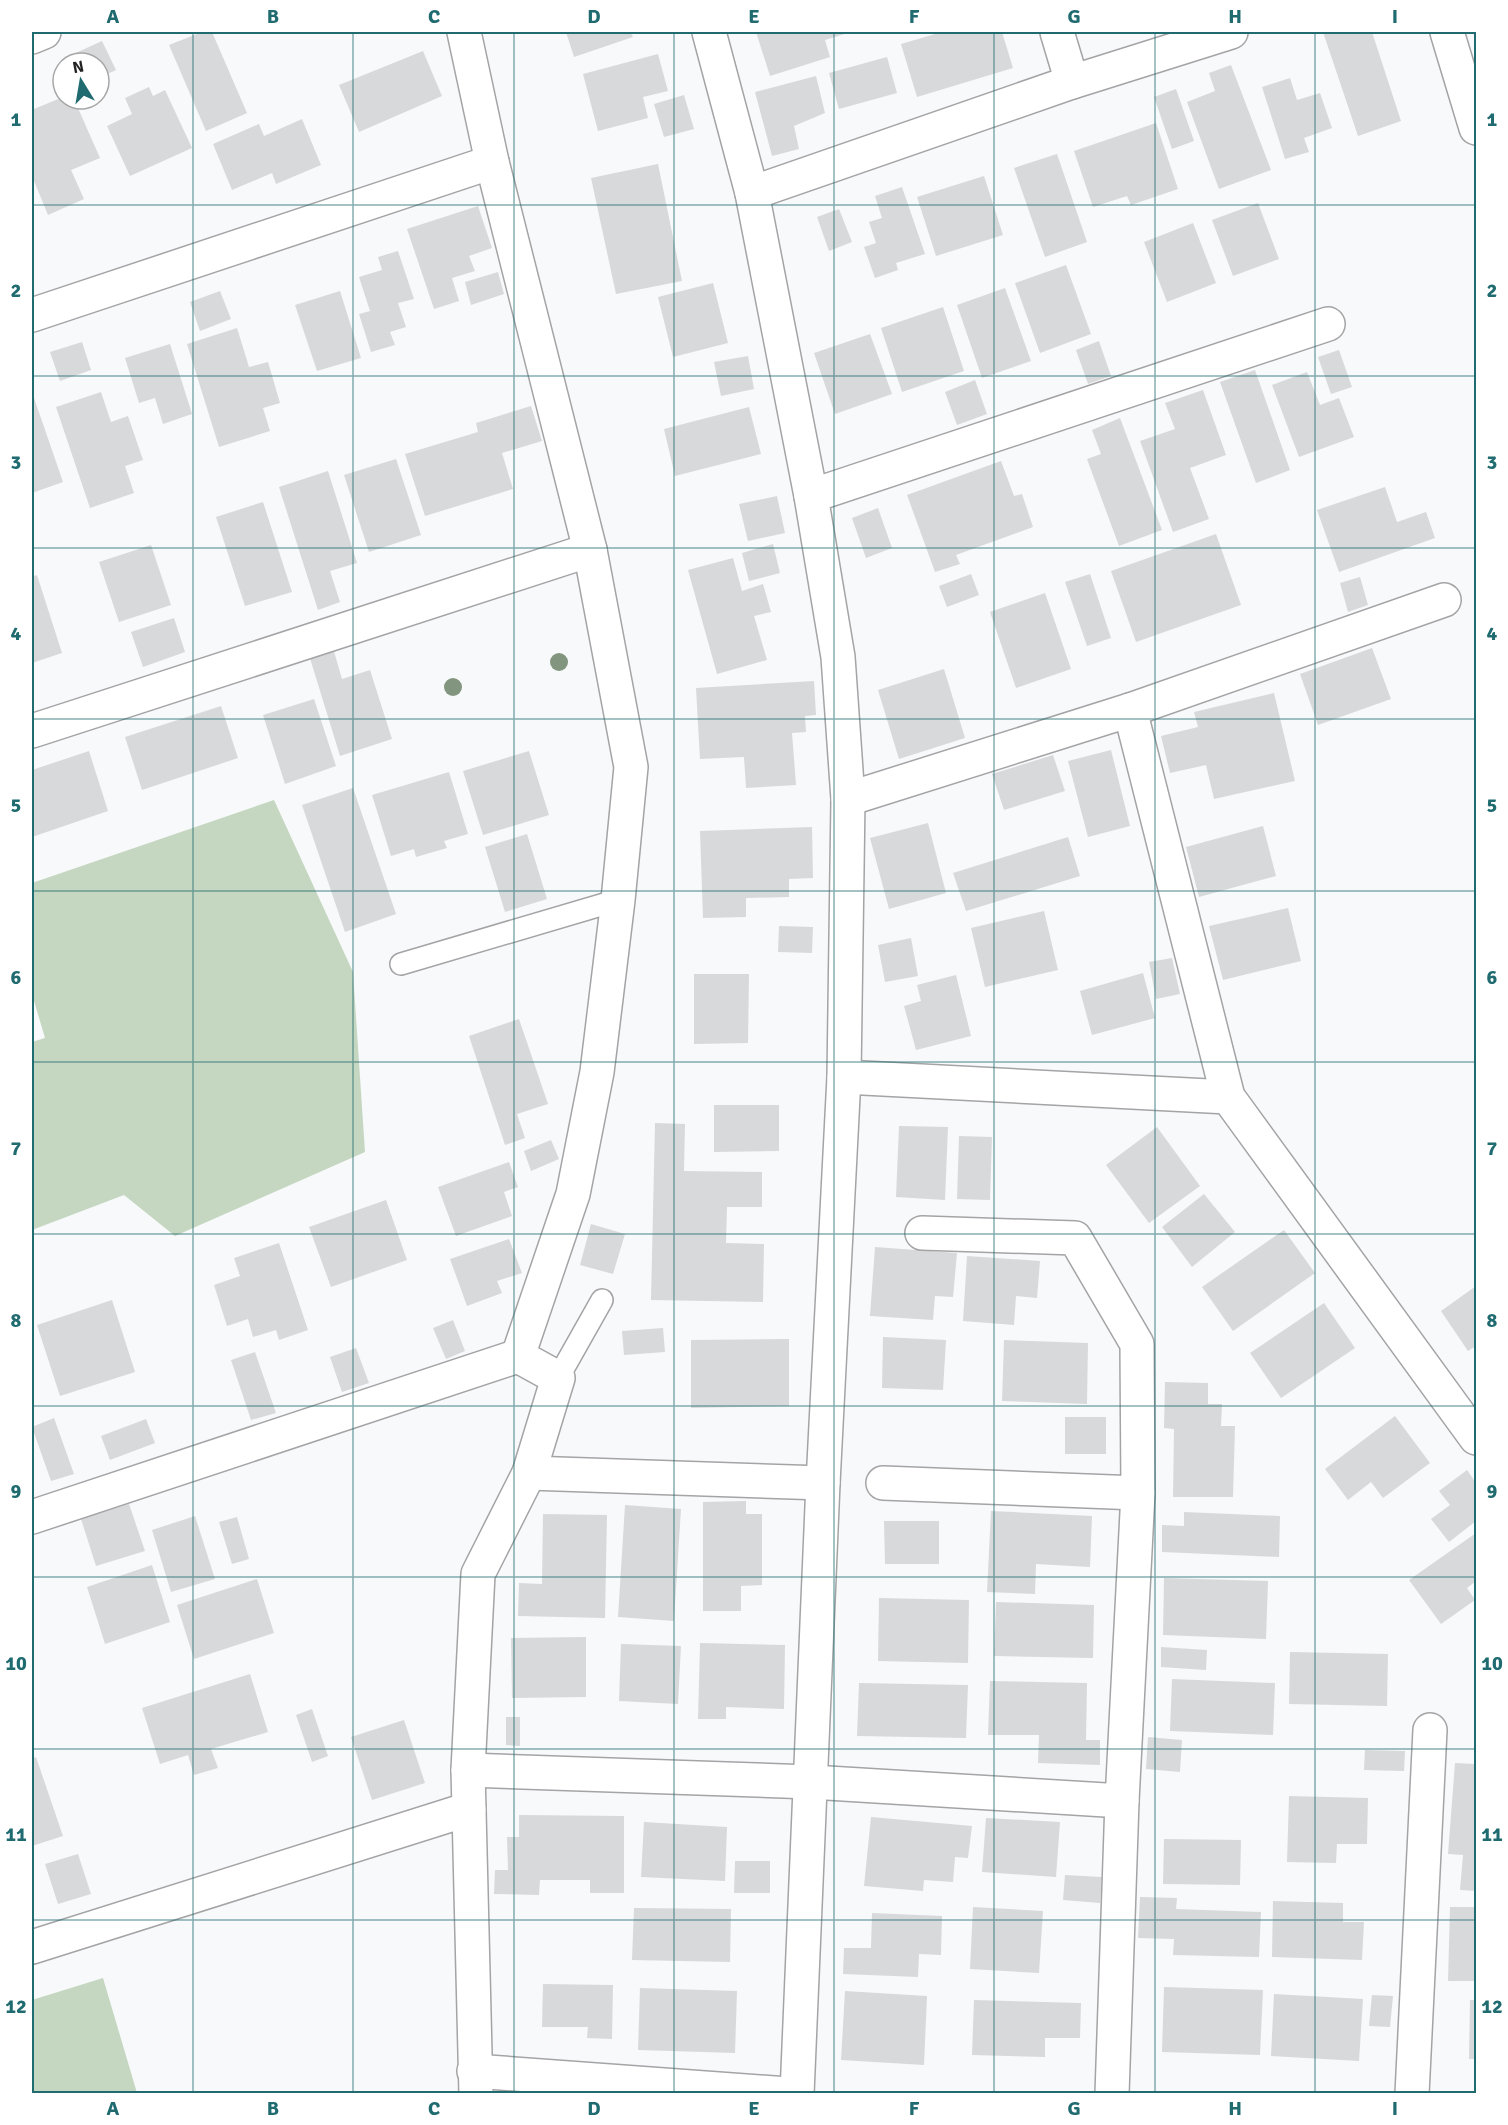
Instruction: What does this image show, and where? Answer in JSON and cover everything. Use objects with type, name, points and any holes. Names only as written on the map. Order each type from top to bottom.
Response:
[{"type":"street","points":[[32,38],[44,32]]},
{"type":"street","points":[[464,32],[492,162],[590,550],[631,767],[618,900],[597,1072],[573,1194],[518,1356]]},
{"type":"street","points":[[709,32],[752,193],[811,496],[838,657],[848,799],[844,1077],[823,1483],[797,2094]]},
{"type":"street","points":[[1057,32],[1072,82]]},
{"type":"street","points":[[752,193],[1072,82],[1231,32]]},
{"type":"street","points":[[1447,32],[1476,128]]},
{"type":"street","points":[[32,315],[492,162]]},
{"type":"street","points":[[811,496],[1328,324]]},
{"type":"street","points":[[32,731],[590,550]]},
{"type":"street","points":[[848,799],[1130,710],[1443,600]]},
{"type":"street","points":[[1130,710],[1228,1097],[1476,1438]]},
{"type":"street","points":[[844,1077],[1228,1097]]},
{"type":"street","points":[[922,1233],[1075,1238],[1137,1344],[1138,1493],[1122,1802],[1112,2094]]},
{"type":"street","points":[[32,1517],[518,1356],[558,1378],[529,1473],[478,1574],[468,1770],[475,2082],[788,2094]]},
{"type":"street","points":[[529,1473],[823,1483]]},
{"type":"street","points":[[883,1483],[1138,1493]]},
{"type":"street","points":[[1412,2094],[1430,1730]]},
{"type":"street","points":[[468,1770],[812,1782],[1122,1802]]},
{"type":"street","points":[[32,1947],[469,1809]]},
{"type":"lane","points":[[401,964],[618,900]]},
{"type":"lane","points":[[558,1378],[602,1300]]},
{"type":"green space","points":[[274,800],[353,972],[365,1152],[175,1236],[124,1195],[32,1230],[32,1042],[45,1038],[32,994],[32,883]]},
{"type":"green space","points":[[103,1978],[137,2093],[32,2093],[32,2000]]},
{"type":"building","points":[[202,32],[212,32],[247,113],[206,131],[169,45]]},
{"type":"building","points":[[566,32],[630,32],[633,37],[574,57]]},
{"type":"building","points":[[756,32],[851,32],[825,40],[830,57],[770,76]]},
{"type":"building","points":[[942,32],[1002,32],[1013,68],[917,97],[901,44]]},
{"type":"building","points":[[1323,32],[1372,32],[1401,121],[1358,136]]},
{"type":"building","points":[[102,41],[107,51],[80,51]]},
{"type":"building","points":[[423,51],[442,96],[359,132],[339,85]]},
{"type":"building","points":[[658,54],[668,91],[643,97],[648,118],[598,131],[583,74]]},
{"type":"building","points":[[887,57],[897,93],[839,109],[829,73]]},
{"type":"building","points":[[111,60],[116,70],[111,72]]},
{"type":"building","points":[[1231,65],[1271,170],[1219,189],[1187,102],[1215,91],[1209,73]]},
{"type":"building","points":[[816,76],[825,113],[794,126],[799,149],[772,156],[755,92]]},
{"type":"building","points":[[1290,78],[1297,100],[1320,93],[1332,128],[1304,138],[1309,152],[1285,159],[1262,87]]},
{"type":"building","points":[[149,87],[153,96],[165,90],[192,148],[130,176],[107,126],[132,114],[125,98]]},
{"type":"building","points":[[1176,89],[1194,141],[1172,149],[1154,97]]},
{"type":"building","points":[[684,95],[694,129],[664,137],[654,104]]},
{"type":"building","points":[[32,102],[34,109],[51,102],[51,111],[79,111],[100,158],[71,170],[84,199],[48,215],[32,176]]},
{"type":"building","points":[[302,119],[321,165],[276,184],[272,173],[232,190],[213,144],[259,124],[264,136]]},
{"type":"building","points":[[1156,123],[1178,189],[1131,205],[1127,196],[1093,207],[1074,151]]},
{"type":"building","points":[[1057,154],[1087,242],[1045,257],[1014,168]]},
{"type":"building","points":[[658,164],[682,281],[616,294],[591,178]]},
{"type":"building","points":[[984,176],[1003,235],[936,256],[917,197]]},
{"type":"building","points":[[902,187],[925,254],[896,263],[898,270],[875,278],[864,247],[876,243],[869,222],[882,218],[875,196]]},
{"type":"building","points":[[1258,203],[1279,259],[1233,276],[1212,220]]},
{"type":"building","points":[[478,206],[492,248],[469,256],[475,271],[452,278],[459,301],[434,309],[407,229]]},
{"type":"building","points":[[839,209],[852,242],[829,251],[817,217]]},
{"type":"building","points":[[1193,223],[1216,283],[1167,302],[1144,242]]},
{"type":"building","points":[[398,251],[414,299],[398,303],[406,327],[390,332],[395,345],[371,352],[359,314],[370,311],[359,277],[382,270],[378,257]]},
{"type":"building","points":[[1066,265],[1091,334],[1040,353],[1015,283]]},
{"type":"building","points":[[498,272],[504,294],[471,305],[465,282]]},
{"type":"building","points":[[713,283],[728,343],[673,357],[658,297]]},
{"type":"building","points":[[1005,288],[1031,361],[982,378],[957,305]]},
{"type":"building","points":[[220,291],[231,319],[200,331],[190,302]]},
{"type":"building","points":[[340,291],[361,358],[317,371],[295,305]]},
{"type":"building","points":[[943,307],[964,371],[902,392],[881,328]]},
{"type":"building","points":[[237,328],[249,367],[268,362],[280,403],[263,408],[270,431],[219,447],[187,344]]},
{"type":"building","points":[[870,334],[892,394],[835,414],[814,353]]},
{"type":"building","points":[[1099,341],[1111,376],[1088,384],[1076,350]]},
{"type":"building","points":[[82,342],[91,370],[60,381],[50,352]]},
{"type":"building","points":[[170,344],[192,414],[163,424],[155,398],[139,403],[125,358]]},
{"type":"building","points":[[1339,350],[1352,387],[1331,394],[1318,357]]},
{"type":"building","points":[[748,356],[754,389],[721,396],[714,362]]},
{"type":"building","points":[[1255,370],[1290,470],[1256,483],[1220,382]]},
{"type":"building","points":[[1307,372],[1320,405],[1339,398],[1354,437],[1299,457],[1272,385]]},
{"type":"building","points":[[975,380],[987,414],[957,425],[945,392]]},
{"type":"building","points":[[1203,390],[1226,455],[1190,468],[1209,519],[1173,532],[1140,441],[1175,429],[1165,403]]},
{"type":"building","points":[[101,392],[111,422],[128,416],[143,460],[125,466],[134,493],[90,508],[56,407]]},
{"type":"building","points":[[32,395],[63,482],[32,493]]},
{"type":"building","points":[[531,406],[542,441],[502,453],[513,489],[425,516],[405,454],[478,432],[476,423]]},
{"type":"building","points":[[749,407],[761,454],[675,476],[664,429]]},
{"type":"building","points":[[1120,418],[1162,530],[1119,546],[1087,459],[1101,454],[1092,430]]},
{"type":"building","points":[[396,459],[421,535],[369,552],[344,475]]},
{"type":"building","points":[[1001,461],[1014,496],[1022,494],[1033,527],[956,555],[960,564],[935,572],[907,495]]},
{"type":"building","points":[[328,471],[357,563],[330,571],[340,602],[318,610],[279,487]]},
{"type":"building","points":[[1385,487],[1397,522],[1426,512],[1435,538],[1339,572],[1317,510]]},
{"type":"building","points":[[777,496],[785,533],[748,541],[739,504]]},
{"type":"building","points":[[263,502],[292,592],[245,606],[216,517]]},
{"type":"building","points":[[878,508],[892,548],[866,558],[852,518]]},
{"type":"building","points":[[1216,534],[1241,605],[1136,642],[1111,571]]},
{"type":"building","points":[[773,544],[780,573],[749,581],[742,553]]},
{"type":"building","points":[[151,545],[171,605],[119,622],[99,562]]},
{"type":"building","points":[[733,558],[742,591],[763,584],[771,612],[754,616],[767,660],[717,674],[688,570]]},
{"type":"building","points":[[971,574],[979,595],[947,607],[939,586]]},
{"type":"building","points":[[1090,574],[1111,638],[1087,646],[1065,582]]},
{"type":"building","points":[[37,575],[62,653],[32,663],[32,577]]},
{"type":"building","points":[[1360,577],[1368,605],[1348,612],[1340,583]]},
{"type":"building","points":[[1045,593],[1071,669],[1016,688],[990,612]]},
{"type":"building","points":[[174,618],[185,652],[143,667],[131,632]]},
{"type":"building","points":[[333,648],[342,679],[370,670],[392,739],[340,756],[309,655]]},
{"type":"building","points":[[1372,648],[1391,699],[1318,725],[1300,674]]},
{"type":"building","points":[[944,669],[965,738],[899,759],[878,690]]},
{"type":"building","points":[[814,681],[816,715],[805,716],[806,732],[792,733],[796,785],[746,788],[744,757],[700,759],[696,688]]},
{"type":"building","points":[[1274,693],[1295,781],[1214,799],[1206,765],[1170,773],[1161,736],[1198,727],[1194,712]]},
{"type":"building","points":[[314,699],[336,766],[285,784],[263,715]]},
{"type":"building","points":[[221,706],[238,758],[142,790],[125,737]]},
{"type":"building","points":[[1111,750],[1130,826],[1088,837],[1068,761]]},
{"type":"building","points":[[89,751],[108,811],[32,837],[32,770]]},
{"type":"building","points":[[529,751],[549,815],[483,835],[463,771]]},
{"type":"building","points":[[1053,755],[1065,791],[1004,810],[992,774]]},
{"type":"building","points":[[449,772],[468,834],[444,841],[447,848],[416,857],[414,849],[391,856],[372,795]]},
{"type":"building","points":[[353,788],[396,914],[345,932],[302,805]]},
{"type":"building","points":[[928,823],[946,893],[889,909],[870,838]]},
{"type":"building","points":[[1263,826],[1276,876],[1199,897],[1186,847]]},
{"type":"building","points":[[812,827],[813,878],[789,879],[789,897],[746,898],[746,917],[703,918],[700,831]]},
{"type":"building","points":[[527,834],[547,899],[505,912],[485,847]]},
{"type":"building","points":[[1068,837],[1080,876],[966,911],[953,873]]},
{"type":"building","points":[[1288,908],[1301,961],[1223,980],[1209,926]]},
{"type":"building","points":[[1044,911],[1058,970],[985,987],[971,928]]},
{"type":"building","points":[[779,926],[813,927],[812,953],[778,952]]},
{"type":"building","points":[[911,938],[918,976],[885,982],[878,945]]},
{"type":"building","points":[[1172,958],[1180,994],[1156,999],[1149,962]]},
{"type":"building","points":[[1143,973],[1155,1018],[1092,1035],[1080,991]]},
{"type":"building","points":[[694,974],[749,974],[748,1043],[694,1044]]},
{"type":"building","points":[[956,975],[971,1036],[916,1050],[904,1006],[921,1001],[917,985]]},
{"type":"building","points":[[519,1019],[548,1104],[517,1114],[525,1138],[505,1145],[469,1036]]},
{"type":"building","points":[[714,1105],[779,1105],[779,1151],[714,1152]]},
{"type":"building","points":[[655,1123],[685,1124],[684,1171],[762,1172],[762,1207],[727,1207],[726,1243],[764,1244],[763,1302],[651,1300]]},
{"type":"building","points":[[899,1126],[948,1127],[945,1200],[896,1197]]},
{"type":"building","points":[[1157,1127],[1200,1186],[1149,1223],[1106,1165]]},
{"type":"building","points":[[959,1136],[992,1137],[990,1200],[957,1199]]},
{"type":"building","points":[[551,1140],[559,1159],[531,1171],[524,1151]]},
{"type":"building","points":[[509,1162],[518,1187],[504,1192],[512,1216],[456,1236],[438,1187]]},
{"type":"building","points":[[1204,1194],[1235,1232],[1192,1267],[1162,1227]]},
{"type":"building","points":[[386,1200],[407,1260],[331,1287],[309,1227]]},
{"type":"building","points":[[591,1224],[625,1234],[613,1274],[580,1265]]},
{"type":"building","points":[[1284,1230],[1315,1273],[1233,1331],[1202,1287]]},
{"type":"building","points":[[509,1239],[522,1273],[497,1281],[502,1293],[467,1306],[450,1259]]},
{"type":"building","points":[[279,1243],[308,1330],[279,1340],[276,1330],[253,1337],[248,1319],[227,1326],[214,1285],[240,1276],[234,1258]]},
{"type":"building","points":[[875,1247],[957,1253],[953,1297],[935,1296],[933,1320],[870,1316]]},
{"type":"building","points":[[967,1256],[1040,1261],[1037,1298],[1016,1296],[1014,1325],[963,1321]]},
{"type":"building","points":[[1476,1286],[1476,1346],[1468,1351],[1441,1311]]},
{"type":"building","points":[[112,1300],[135,1372],[60,1396],[37,1325]]},
{"type":"building","points":[[1324,1303],[1355,1348],[1281,1398],[1250,1353]]},
{"type":"building","points":[[453,1320],[465,1351],[446,1359],[433,1328]]},
{"type":"building","points":[[663,1328],[665,1352],[624,1355],[622,1331]]},
{"type":"building","points":[[883,1337],[946,1340],[943,1390],[882,1388]]},
{"type":"building","points":[[789,1339],[789,1406],[691,1408],[691,1340]]},
{"type":"building","points":[[1004,1340],[1088,1343],[1087,1404],[1002,1401]]},
{"type":"building","points":[[356,1348],[369,1383],[342,1392],[330,1357]]},
{"type":"building","points":[[255,1352],[276,1413],[251,1420],[231,1360]]},
{"type":"building","points":[[1165,1382],[1208,1383],[1208,1404],[1222,1404],[1221,1426],[1235,1426],[1233,1497],[1173,1497],[1174,1429],[1164,1428]]},
{"type":"building","points":[[1395,1416],[1430,1463],[1383,1498],[1371,1482],[1348,1500],[1325,1469]]},
{"type":"building","points":[[1065,1417],[1106,1417],[1106,1454],[1065,1454]]},
{"type":"building","points":[[54,1418],[74,1474],[51,1481],[32,1427]]},
{"type":"building","points":[[146,1419],[155,1443],[110,1460],[101,1436]]},
{"type":"building","points":[[1467,1470],[1476,1483],[1476,1521],[1449,1542],[1431,1519],[1450,1505],[1439,1491]]},
{"type":"building","points":[[746,1501],[746,1514],[762,1514],[762,1585],[741,1586],[741,1611],[703,1611],[703,1502]]},
{"type":"building","points":[[129,1504],[145,1551],[96,1566],[81,1519]]},
{"type":"building","points":[[625,1505],[681,1509],[674,1621],[618,1617]]},
{"type":"building","points":[[991,1511],[1092,1516],[1090,1567],[1036,1564],[1035,1594],[987,1592]]},
{"type":"building","points":[[1184,1512],[1280,1516],[1279,1557],[1162,1552],[1162,1525],[1184,1526]]},
{"type":"building","points":[[543,1514],[607,1515],[605,1618],[518,1616],[519,1583],[542,1584]]},
{"type":"building","points":[[195,1516],[215,1579],[171,1592],[152,1530]]},
{"type":"building","points":[[237,1517],[249,1559],[232,1564],[219,1522]]},
{"type":"building","points":[[884,1521],[939,1521],[939,1564],[885,1564]]},
{"type":"building","points":[[1476,1533],[1476,1581],[1467,1588],[1475,1600],[1441,1624],[1409,1580]]},
{"type":"building","points":[[152,1565],[170,1622],[105,1644],[87,1587]]},
{"type":"building","points":[[1164,1578],[1268,1581],[1266,1639],[1163,1635]]},
{"type":"building","points":[[257,1579],[274,1633],[194,1659],[177,1605]]},
{"type":"building","points":[[879,1598],[969,1600],[968,1663],[878,1661]]},
{"type":"building","points":[[996,1602],[1094,1605],[1093,1658],[994,1656]]},
{"type":"building","points":[[586,1637],[586,1697],[512,1698],[511,1638]]},
{"type":"building","points":[[700,1643],[785,1645],[784,1709],[726,1707],[726,1719],[698,1719]]},
{"type":"building","points":[[621,1644],[681,1646],[678,1704],[619,1701]]},
{"type":"building","points":[[1161,1647],[1207,1650],[1206,1670],[1161,1667]]},
{"type":"building","points":[[1290,1652],[1388,1654],[1387,1706],[1289,1704]]},
{"type":"building","points":[[250,1674],[268,1732],[211,1749],[218,1768],[194,1775],[188,1755],[160,1764],[142,1708]]},
{"type":"building","points":[[1172,1679],[1275,1683],[1273,1735],[1170,1731]]},
{"type":"building","points":[[990,1681],[1087,1683],[1086,1740],[1100,1740],[1100,1765],[1038,1763],[1039,1735],[988,1735]]},
{"type":"building","points":[[859,1683],[968,1685],[966,1738],[857,1736]]},
{"type":"building","points":[[312,1709],[328,1756],[312,1762],[296,1715]]},
{"type":"building","points":[[506,1717],[520,1717],[520,1746],[506,1745]]},
{"type":"building","points":[[404,1720],[425,1783],[372,1800],[351,1737]]},
{"type":"building","points":[[1148,1737],[1182,1740],[1180,1772],[1146,1769]]},
{"type":"building","points":[[1365,1750],[1405,1751],[1404,1771],[1364,1770]]},
{"type":"building","points":[[36,1757],[63,1836],[32,1846],[32,1759]]},
{"type":"building","points":[[1455,1763],[1476,1764],[1476,1891],[1460,1890],[1463,1855],[1448,1854]]},
{"type":"building","points":[[1289,1796],[1368,1798],[1367,1844],[1337,1844],[1336,1863],[1287,1862]]},
{"type":"building","points":[[519,1815],[624,1816],[624,1893],[590,1893],[590,1880],[540,1880],[539,1895],[494,1894],[495,1870],[508,1870],[507,1837],[519,1837]]},
{"type":"building","points":[[871,1817],[972,1826],[968,1858],[955,1857],[953,1882],[924,1880],[923,1891],[864,1886]]},
{"type":"building","points":[[986,1818],[1060,1822],[1056,1877],[982,1872]]},
{"type":"building","points":[[644,1822],[727,1827],[725,1881],[641,1877]]},
{"type":"building","points":[[1164,1839],[1241,1840],[1240,1885],[1163,1884]]},
{"type":"building","points":[[78,1854],[91,1894],[58,1904],[45,1864]]},
{"type":"building","points":[[735,1861],[770,1861],[770,1893],[734,1893]]},
{"type":"building","points":[[1065,1875],[1102,1877],[1100,1903],[1063,1900]]},
{"type":"building","points":[[1140,1897],[1177,1898],[1176,1909],[1261,1912],[1259,1957],[1173,1955],[1174,1939],[1138,1938]]},
{"type":"building","points":[[1273,1901],[1343,1903],[1343,1922],[1364,1922],[1362,1960],[1272,1957]]},
{"type":"building","points":[[973,1907],[1043,1911],[1039,1973],[970,1969]]},
{"type":"building","points":[[1450,1907],[1476,1907],[1476,1981],[1448,1981]]},
{"type":"building","points":[[634,1908],[731,1909],[730,1962],[632,1960]]},
{"type":"building","points":[[872,1913],[942,1916],[941,1955],[919,1954],[918,1977],[843,1974],[844,1948],[871,1948]]},
{"type":"building","points":[[543,1984],[613,1985],[612,2039],[587,2038],[588,2027],[542,2027]]},
{"type":"building","points":[[1164,1987],[1263,1990],[1260,2055],[1162,2052]]},
{"type":"building","points":[[640,1988],[737,1991],[735,2053],[638,2050]]},
{"type":"building","points":[[845,1991],[927,1996],[924,2065],[841,2060]]},
{"type":"building","points":[[1274,1994],[1363,1999],[1359,2061],[1271,2056]]},
{"type":"building","points":[[1372,1995],[1393,1996],[1390,2027],[1369,2026]]},
{"type":"building","points":[[974,2000],[1081,2003],[1080,2038],[1045,2038],[1045,2057],[972,2055]]},
{"type":"building","points":[[1470,2000],[1476,2000],[1476,2059],[1469,2059]]}]
